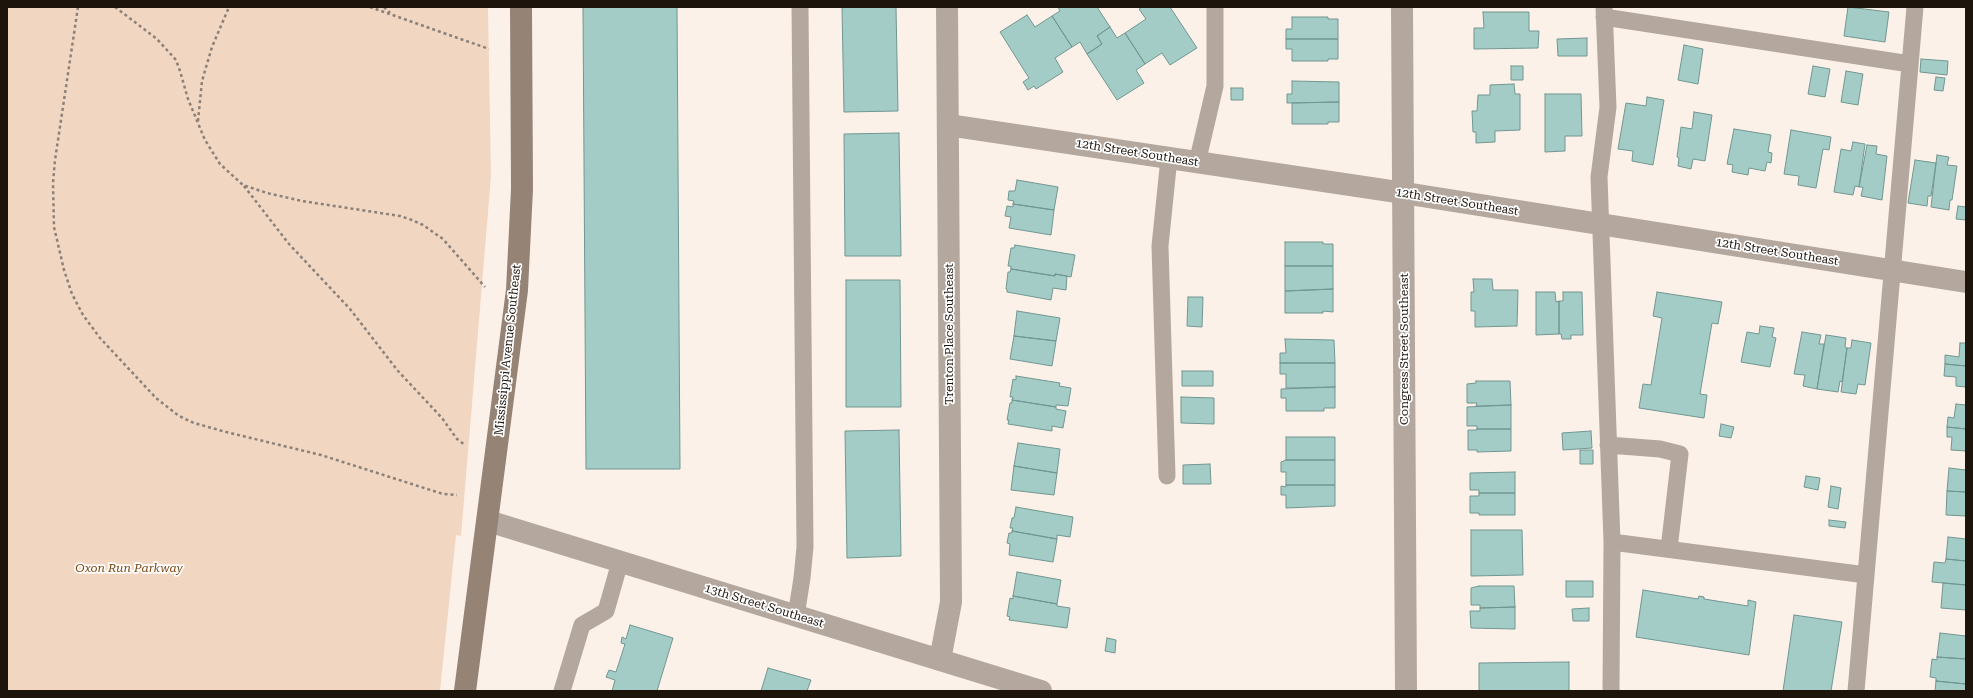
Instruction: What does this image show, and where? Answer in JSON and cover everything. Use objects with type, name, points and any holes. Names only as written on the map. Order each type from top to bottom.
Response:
[{"type":"main road","name":"Mississippi Avenue Southeast","points":[[465,691],[517,290],[522,189],[521,7]]},
{"type":"street","name":"Trenton Place Southeast","points":[[940,660],[951,602],[947,7]]},
{"type":"street","name":"Congress Street Southeast","points":[[1402,7],[1406,691]]},
{"type":"street","name":"12th Street Southeast","points":[[948,125],[1404,193],[1966,282]]},
{"type":"street","name":"13th Street Southeast","points":[[488,521],[1041,691]]},
{"type":"lane","points":[[796,616],[805,547],[800,7]]},
{"type":"lane","points":[[1198,163],[1215,86],[1215,7]]},
{"type":"lane","points":[[1856,691],[1914,7]]},
{"type":"lane","points":[[1611,691],[1612,542],[1598,177],[1608,107],[1604,12],[1910,64]]},
{"type":"lane","points":[[1167,476],[1160,246],[1169,158]]},
{"type":"lane","points":[[1608,445],[1660,449],[1680,454],[1669,549]]},
{"type":"lane","points":[[1612,542],[1866,575]]},
{"type":"lane","points":[[562,691],[582,625],[606,611],[620,562]]},
{"type":"path","points":[[78,7],[55,160],[53,214],[58,246],[72,294],[100,338],[156,398],[180,416],[194,423],[321,455],[443,494],[457,495]]},
{"type":"path","points":[[115,7],[151,34],[176,60],[205,140],[220,164],[243,185],[289,244],[350,309],[398,371],[442,418],[457,439],[465,445]]},
{"type":"path","points":[[198,122],[202,81],[212,47],[229,7]]},
{"type":"path","points":[[370,7],[489,49]]},
{"type":"path","points":[[384,7],[391,14]]},
{"type":"path","points":[[243,185],[255,190],[302,201],[400,216],[412,220],[423,225],[443,239],[484,287]]},
{"type":"green space","name":"Oxon Run Parkway","points":[[7,7],[488,7],[491,176],[461,536],[456,535],[440,691],[7,691]]},
{"type":"building","points":[[583,7],[677,7],[680,469],[586,469]]},
{"type":"building","points":[[842,7],[896,7],[898,111],[844,112]]},
{"type":"building","points":[[1058,7],[1097,7],[1110,27],[1097,36],[1102,44],[1087,54],[1080,42],[1072,47],[1052,16],[1060,11]]},
{"type":"building","points":[[1142,7],[1170,7],[1197,48],[1170,65],[1162,53],[1145,64],[1125,33],[1146,19],[1139,9]]},
{"type":"building","points":[[1848,7],[1889,12],[1885,42],[1844,36]]},
{"type":"building","points":[[1483,12],[1529,12],[1529,31],[1539,31],[1538,48],[1474,49],[1474,28],[1484,28]]},
{"type":"building","points":[[1027,15],[1035,27],[1052,16],[1072,47],[1055,58],[1063,72],[1036,89],[1034,86],[1028,90],[1023,82],[1029,78],[1000,32]]},
{"type":"building","points":[[1292,17],[1328,17],[1328,19],[1338,19],[1338,39],[1286,39],[1286,29],[1292,29]]},
{"type":"building","points":[[1110,27],[1117,38],[1125,33],[1145,64],[1136,70],[1144,83],[1117,100],[1087,54],[1102,44],[1097,36]]},
{"type":"building","points":[[1587,38],[1587,56],[1558,56],[1557,39]]},
{"type":"building","points":[[1286,39],[1338,39],[1338,59],[1328,59],[1328,61],[1292,61],[1292,49],[1286,49]]},
{"type":"building","points":[[1684,45],[1703,49],[1698,84],[1678,80]]},
{"type":"building","points":[[1921,59],[1948,61],[1947,75],[1920,72]]},
{"type":"building","points":[[1511,66],[1523,66],[1523,80],[1511,80]]},
{"type":"building","points":[[1813,66],[1830,69],[1825,97],[1808,94]]},
{"type":"building","points":[[1846,71],[1863,74],[1858,105],[1841,102]]},
{"type":"building","points":[[1936,77],[1945,78],[1943,91],[1934,90]]},
{"type":"building","points":[[1292,81],[1339,82],[1339,102],[1287,103],[1287,94],[1292,94]]},
{"type":"building","points":[[1514,84],[1515,94],[1520,94],[1520,130],[1495,131],[1495,142],[1476,143],[1476,132],[1473,132],[1472,111],[1477,111],[1478,95],[1490,95],[1490,85]]},
{"type":"building","points":[[1231,88],[1243,88],[1243,100],[1231,100]]},
{"type":"building","points":[[1545,94],[1581,94],[1582,136],[1565,136],[1565,151],[1545,152]]},
{"type":"building","points":[[1647,97],[1664,100],[1653,165],[1632,161],[1633,151],[1618,149],[1626,103],[1646,106]]},
{"type":"building","points":[[1339,102],[1339,122],[1328,122],[1328,124],[1292,124],[1292,103]]},
{"type":"building","points":[[1694,112],[1712,115],[1705,161],[1693,159],[1691,169],[1678,166],[1679,158],[1677,157],[1681,127],[1692,129]]},
{"type":"building","points":[[1734,129],[1771,135],[1768,152],[1772,153],[1771,163],[1767,162],[1765,171],[1749,168],[1748,175],[1732,172],[1733,165],[1727,164]]},
{"type":"building","points":[[1791,130],[1831,137],[1829,150],[1823,149],[1816,188],[1798,185],[1799,176],[1784,174]]},
{"type":"building","points":[[899,133],[901,256],[845,256],[844,134]]},
{"type":"building","points":[[1853,142],[1865,144],[1859,187],[1855,186],[1853,195],[1834,192],[1841,149],[1851,151]]},
{"type":"building","points":[[1867,145],[1877,146],[1876,154],[1887,156],[1882,200],[1861,196],[1863,187],[1859,187]]},
{"type":"building","points":[[1937,155],[1949,157],[1947,165],[1957,166],[1949,210],[1931,207]]},
{"type":"building","points":[[1915,160],[1936,163],[1931,196],[1928,196],[1927,206],[1908,203]]},
{"type":"building","points":[[1017,180],[1058,187],[1054,210],[1013,204],[1014,201],[1008,200],[1009,191],[1015,191]]},
{"type":"building","points":[[1013,204],[1054,210],[1051,235],[1009,228],[1011,217],[1005,216],[1007,206],[1013,207]]},
{"type":"building","points":[[1958,206],[1966,207],[1966,220],[1956,219]]},
{"type":"building","points":[[1285,242],[1323,242],[1323,244],[1333,244],[1333,266],[1285,266]]},
{"type":"building","points":[[1015,245],[1075,255],[1071,277],[1011,269],[1011,266],[1008,266],[1011,248],[1014,248]]},
{"type":"building","points":[[1285,266],[1333,266],[1333,289],[1285,291]]},
{"type":"building","points":[[1011,269],[1055,276],[1055,274],[1067,276],[1066,290],[1053,288],[1051,300],[1007,292],[1008,272],[1010,272]]},
{"type":"building","points":[[1473,279],[1492,279],[1493,290],[1518,290],[1517,326],[1475,327],[1475,311],[1471,311],[1471,292],[1474,292]]},
{"type":"building","points":[[846,280],[900,280],[901,407],[846,407]]},
{"type":"building","points":[[1333,289],[1333,312],[1323,311],[1323,313],[1285,313],[1285,291]]},
{"type":"building","points":[[1536,292],[1555,292],[1556,302],[1559,301],[1559,334],[1536,335]]},
{"type":"building","points":[[1563,292],[1582,292],[1583,335],[1571,335],[1571,339],[1562,339],[1561,334],[1559,334],[1559,301],[1563,301]]},
{"type":"building","points":[[1657,292],[1722,302],[1718,324],[1712,323],[1700,394],[1707,395],[1704,418],[1639,408],[1643,384],[1651,385],[1662,318],[1653,316]]},
{"type":"building","points":[[1188,297],[1203,297],[1202,327],[1187,326]]},
{"type":"building","points":[[1017,311],[1060,318],[1056,341],[1014,336]]},
{"type":"building","points":[[1760,326],[1774,328],[1772,337],[1776,338],[1770,367],[1741,362],[1747,332],[1759,334]]},
{"type":"building","points":[[1802,332],[1821,335],[1819,344],[1824,344],[1817,389],[1803,386],[1805,375],[1794,374]]},
{"type":"building","points":[[1826,335],[1846,338],[1845,347],[1847,348],[1842,382],[1840,381],[1838,392],[1817,389]]},
{"type":"building","points":[[1014,336],[1056,341],[1052,366],[1010,359]]},
{"type":"building","points":[[1285,339],[1334,340],[1335,363],[1280,363],[1280,353],[1286,353]]},
{"type":"building","points":[[1852,340],[1871,343],[1865,385],[1858,384],[1856,394],[1841,392],[1847,348],[1851,348]]},
{"type":"building","points":[[1960,343],[1966,343],[1966,366],[1945,364],[1945,355],[1959,357]]},
{"type":"building","points":[[1280,363],[1335,363],[1335,387],[1286,388],[1286,374],[1280,374]]},
{"type":"building","points":[[1945,364],[1966,366],[1966,387],[1956,386],[1956,377],[1944,376]]},
{"type":"building","points":[[1182,371],[1213,371],[1213,386],[1182,386]]},
{"type":"building","points":[[1016,376],[1060,383],[1059,386],[1071,388],[1068,406],[1056,405],[1056,407],[1012,400],[1013,397],[1010,397],[1013,379],[1016,380]]},
{"type":"building","points":[[1476,381],[1510,381],[1511,405],[1476,406],[1477,403],[1467,403],[1467,384],[1476,383]]},
{"type":"building","points":[[1335,387],[1335,408],[1324,408],[1324,411],[1286,411],[1286,398],[1281,398],[1281,389]]},
{"type":"building","points":[[1181,397],[1214,398],[1214,424],[1181,423]]},
{"type":"building","points":[[1012,400],[1056,407],[1056,409],[1066,411],[1063,428],[1052,426],[1052,431],[1008,424],[1009,420],[1007,420],[1010,403],[1012,403]]},
{"type":"building","points":[[1956,404],[1966,405],[1966,429],[1947,427],[1948,417],[1954,418]]},
{"type":"building","points":[[1511,405],[1511,429],[1477,429],[1477,426],[1467,426],[1467,407]]},
{"type":"building","points":[[1721,424],[1734,427],[1731,438],[1719,436]]},
{"type":"building","points":[[1947,427],[1966,429],[1966,451],[1951,450],[1952,437],[1947,437]]},
{"type":"building","points":[[1511,429],[1511,451],[1477,452],[1477,450],[1468,450],[1468,430]]},
{"type":"building","points":[[899,430],[901,556],[847,558],[845,431]]},
{"type":"building","points":[[1591,431],[1592,448],[1563,450],[1562,433]]},
{"type":"building","points":[[1286,437],[1335,437],[1335,460],[1286,460]]},
{"type":"building","points":[[1018,443],[1060,449],[1057,473],[1014,466]]},
{"type":"building","points":[[1580,450],[1593,450],[1593,464],[1580,464]]},
{"type":"building","points":[[1286,460],[1335,460],[1335,485],[1286,485],[1286,472],[1281,472],[1281,462]]},
{"type":"building","points":[[1210,464],[1211,484],[1183,484],[1183,465]]},
{"type":"building","points":[[1014,466],[1057,473],[1054,495],[1011,490]]},
{"type":"building","points":[[1949,468],[1966,470],[1966,492],[1947,491]]},
{"type":"building","points":[[1515,472],[1515,493],[1479,493],[1479,490],[1470,490],[1470,473]]},
{"type":"building","points":[[1806,476],[1820,478],[1818,490],[1804,487]]},
{"type":"building","points":[[1286,485],[1335,485],[1335,506],[1286,508],[1286,495],[1281,495],[1281,486],[1286,487]]},
{"type":"building","points":[[1831,486],[1841,488],[1838,509],[1828,507]]},
{"type":"building","points":[[1947,491],[1966,492],[1966,516],[1946,515]]},
{"type":"building","points":[[1479,493],[1515,493],[1515,515],[1479,515],[1479,513],[1470,513],[1470,496],[1479,496]]},
{"type":"building","points":[[1016,507],[1073,517],[1070,537],[1057,535],[1057,539],[1012,531],[1013,528],[1010,528]]},
{"type":"building","points":[[1829,520],[1846,522],[1845,528],[1829,526]]},
{"type":"building","points":[[1471,530],[1522,530],[1523,575],[1471,576]]},
{"type":"building","points":[[1012,531],[1057,539],[1053,562],[1009,555],[1010,544],[1007,543],[1009,533],[1012,533]]},
{"type":"building","points":[[1948,537],[1966,539],[1966,561],[1946,559]]},
{"type":"building","points":[[1946,559],[1966,561],[1966,585],[1932,582],[1934,562],[1945,563]]},
{"type":"building","points":[[1017,572],[1061,580],[1057,604],[1013,596]]},
{"type":"building","points":[[1566,581],[1593,581],[1593,597],[1566,597]]},
{"type":"building","points":[[1943,583],[1966,585],[1966,610],[1941,608]]},
{"type":"building","points":[[1479,586],[1514,586],[1515,607],[1480,608],[1480,605],[1471,605],[1471,588]]},
{"type":"building","points":[[1643,590],[1698,599],[1699,596],[1704,597],[1704,599],[1748,606],[1748,600],[1756,602],[1749,655],[1636,637]]},
{"type":"building","points":[[1013,596],[1057,604],[1057,606],[1070,608],[1067,628],[1009,620],[1010,617],[1007,616],[1010,598],[1013,599]]},
{"type":"building","points":[[1515,607],[1515,629],[1471,628],[1470,611],[1480,611],[1480,608]]},
{"type":"building","points":[[1589,608],[1589,621],[1573,621],[1572,609]]},
{"type":"building","points":[[1794,615],[1842,622],[1831,691],[1783,691]]},
{"type":"building","points":[[630,625],[673,638],[657,691],[612,691],[615,680],[606,677],[609,670],[616,672],[625,644],[621,643],[622,637],[626,639]]},
{"type":"building","points":[[1940,633],[1966,636],[1966,659],[1937,657]]},
{"type":"building","points":[[1107,638],[1116,640],[1115,653],[1105,651]]},
{"type":"building","points":[[1937,657],[1966,659],[1966,684],[1936,681],[1936,678],[1930,677],[1932,659],[1937,660]]},
{"type":"building","points":[[1569,662],[1569,691],[1479,691],[1479,663]]},
{"type":"building","points":[[768,668],[811,680],[807,691],[761,691]]},
{"type":"building","points":[[1936,681],[1966,684],[1966,691],[1935,691]]}]
